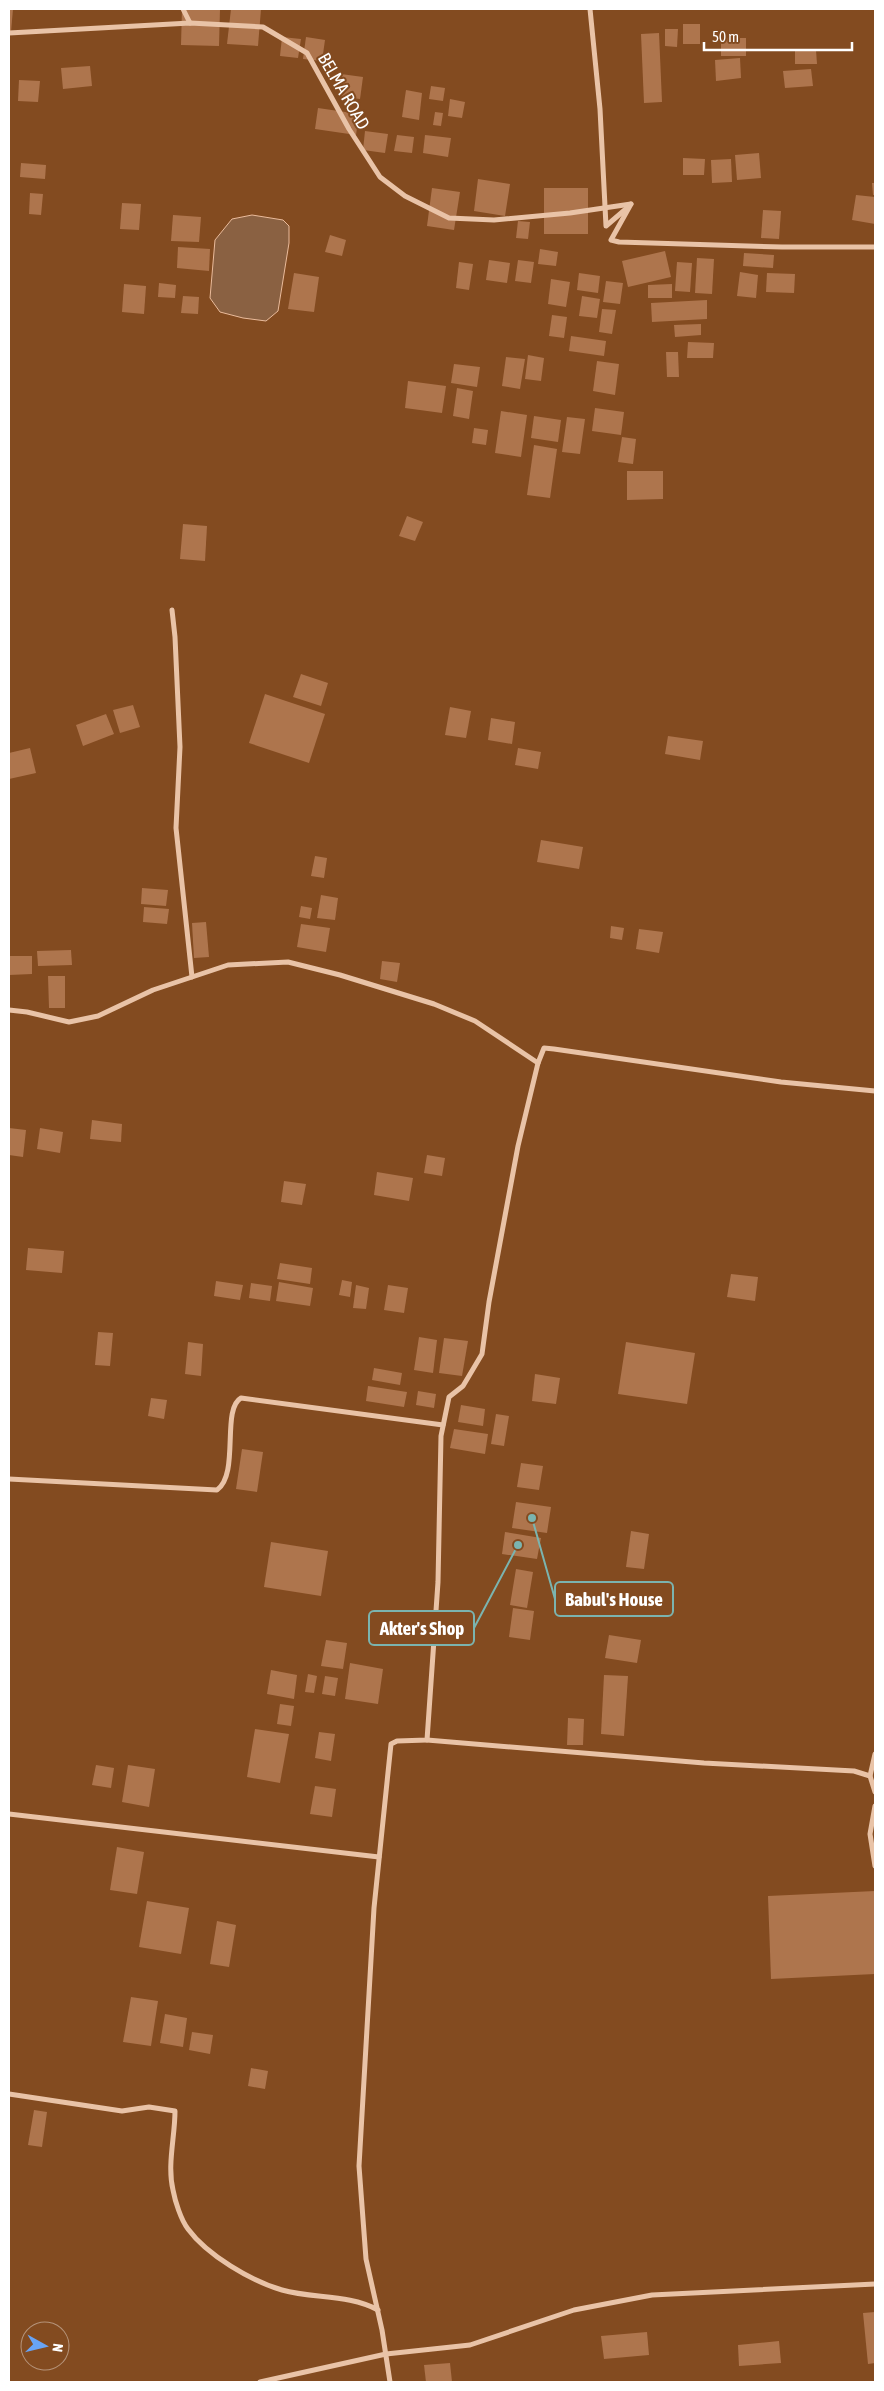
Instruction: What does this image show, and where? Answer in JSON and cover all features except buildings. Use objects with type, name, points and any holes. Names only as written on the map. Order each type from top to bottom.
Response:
[{"type":"street","points":[[183,9],[190,23]]},
{"type":"street","points":[[590,9],[600,109],[606,226],[631,204]]},
{"type":"street","name":"BELMA ROAD","points":[[9,33],[190,23],[263,27],[307,53],[349,128],[380,178],[405,196],[449,218],[494,220],[570,213],[631,204]]},
{"type":"street","points":[[631,204],[611,240],[619,242],[782,247],[875,247]]},
{"type":"street","points":[[172,610],[180,747],[176,828],[192,977]]},
{"type":"street","points":[[9,1010],[69,1022],[98,1016],[153,990],[228,965],[288,962],[340,975],[434,1004],[475,1022],[538,1063]]},
{"type":"street","points":[[427,1740],[438,1582],[441,1436],[449,1398],[463,1386],[482,1354],[489,1302],[518,1146],[538,1063],[544,1048],[781,1082],[875,1091]]},
{"type":"street","points":[[9,1479],[217,1490],[224,1485],[227,1474],[231,1423],[237,1401],[241,1398],[443,1425]]},
{"type":"street","points":[[390,2382],[378,2310],[366,2259],[359,2166],[374,1908],[392,1744],[396,1741],[427,1740],[704,1763],[837,1769],[854,1771],[870,1776]]},
{"type":"street","points":[[875,1754],[870,1776],[875,1792]]},
{"type":"street","points":[[875,1806],[870,1834],[875,1866]]},
{"type":"street","points":[[9,1814],[379,1857]]},
{"type":"street","points":[[9,2094],[122,2111],[148,2107],[175,2111],[175,2134],[171,2166],[172,2190],[187,2228],[223,2263],[282,2290],[362,2302],[378,2310]]},
{"type":"street","points":[[260,2382],[386,2354],[470,2346],[574,2310],[652,2294],[875,2284]]},
{"type":"shaded area","points":[[252,215],[283,220],[289,226],[289,243],[278,311],[266,321],[220,312],[210,298],[215,240],[232,219]]},
{"type":"place","name":"Babul's House","points":[[532,1518]]},
{"type":"place","name":"Akter's Shop","points":[[518,1545]]}]
